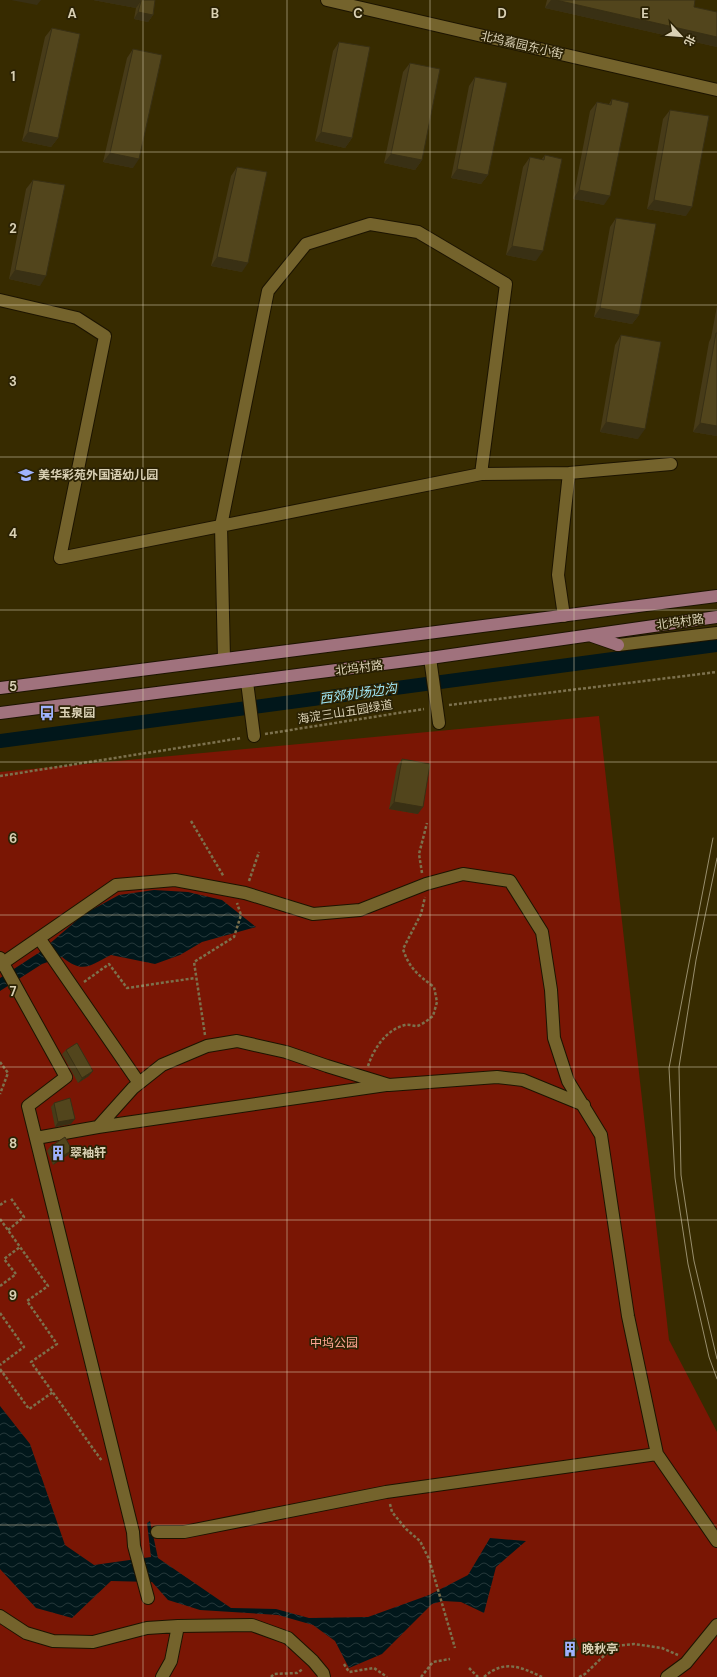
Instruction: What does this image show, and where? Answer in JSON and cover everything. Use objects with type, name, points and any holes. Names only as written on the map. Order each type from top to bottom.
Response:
[{"type":"main road","name":"北坞村路","points":[[0,688],[717,596]]},
{"type":"main road","name":"北坞村路","points":[[0,713],[430,658],[717,617]]},
{"type":"main road","points":[[590,635],[618,646]]},
{"type":"street","name":"北坞嘉园东小街","points":[[327,0],[370,5],[717,90]]},
{"type":"street","points":[[224,659],[221,526],[268,291],[306,244],[370,224],[418,232],[506,284],[481,474]]},
{"type":"street","points":[[0,300],[77,318],[105,336],[60,558],[481,474],[569,473],[671,464]]},
{"type":"street","points":[[564,616],[558,575],[569,473]]},
{"type":"street","name":"北坞村路","points":[[618,646],[717,633]]},
{"type":"street","points":[[430,658],[439,723]]},
{"type":"street","points":[[246,682],[254,736]]},
{"type":"street","points":[[148,1598],[134,1546],[133,1532],[28,1106],[66,1077],[1,962],[116,885],[175,880],[245,893],[313,914],[360,910],[423,885],[463,874],[510,881],[542,932],[551,990],[554,1038],[568,1080],[601,1135],[628,1316],[657,1454],[717,1541]]},
{"type":"street","points":[[39,938],[138,1083]]},
{"type":"street","points":[[98,1127],[138,1083],[162,1065],[207,1046],[237,1041],[286,1052],[389,1085]]},
{"type":"street","points":[[36,1138],[98,1127],[389,1085],[498,1076],[523,1080],[584,1105]]},
{"type":"street","points":[[157,1532],[184,1532],[386,1492],[657,1454]]},
{"type":"street","points":[[0,1616],[26,1633],[53,1641],[93,1642],[147,1628],[252,1624],[288,1638],[312,1661],[323,1673],[324,1677]]},
{"type":"street","points":[[667,1677],[686,1663],[717,1625]]},
{"type":"street","points":[[162,1677],[171,1661],[178,1626]]},
{"type":"path","name":"海淀三山五园绿道","points":[[0,776],[254,736],[436,703],[717,672]]},
{"type":"path","points":[[191,821],[232,891],[241,915],[234,938],[194,962],[195,978],[207,1046]]},
{"type":"path","points":[[364,1077],[371,1058],[382,1040],[396,1029],[406,1025],[419,1026],[433,1016],[437,1002],[434,987],[416,974],[406,960],[403,948],[420,914],[425,900],[419,854],[427,823]]},
{"type":"path","points":[[245,893],[259,852]]},
{"type":"path","points":[[74,989],[109,964],[127,988],[195,978]]},
{"type":"path","points":[[0,1062],[8,1072],[0,1094]]},
{"type":"path","points":[[7,1230],[24,1217],[10,1198]]},
{"type":"path","points":[[0,1205],[6,1201]]},
{"type":"path","points":[[0,1220],[48,1286],[27,1301],[57,1344],[31,1362],[104,1463]]},
{"type":"path","points":[[0,1286],[16,1274],[4,1259],[20,1247]]},
{"type":"path","points":[[0,1313],[24,1347],[0,1364]]},
{"type":"path","points":[[0,1369],[29,1409],[53,1392]]},
{"type":"path","points":[[386,1492],[392,1512],[406,1529],[420,1541],[429,1559],[455,1648]]},
{"type":"path","points":[[579,1677],[586,1674],[614,1646],[634,1644],[662,1648],[681,1656],[686,1663]]},
{"type":"path","points":[[421,1677],[433,1662],[450,1659]]},
{"type":"path","points":[[271,1677],[274,1674],[297,1673],[312,1661]]},
{"type":"path","points":[[344,1664],[350,1672],[374,1668],[387,1676]]},
{"type":"path","points":[[484,1677],[491,1671],[507,1665],[525,1669],[542,1677]]},
{"type":"path","points":[[469,1668],[478,1677]]},
{"type":"green space","name":"中坞公园","points":[[599,716],[669,1340],[717,1432],[717,1677],[0,1677],[0,772]]},
{"type":"water","points":[[154,890],[188,892],[222,900],[256,927],[202,942],[180,955],[155,964],[111,955],[91,965],[81,967],[62,957],[42,964],[0,991],[0,978],[40,952],[84,914],[119,895]]},
{"type":"water","points":[[0,1406],[30,1444],[65,1545],[94,1565],[151,1557],[147,1523],[150,1521],[158,1558],[231,1608],[276,1609],[309,1618],[368,1617],[429,1595],[468,1575],[490,1538],[526,1541],[496,1567],[484,1613],[461,1602],[443,1601],[432,1604],[382,1654],[349,1668],[335,1641],[313,1625],[278,1615],[200,1610],[168,1600],[152,1582],[111,1581],[72,1618],[36,1608],[0,1569]]},
{"type":"building","points":[[138,0],[155,0],[153,15],[138,12],[141,1]]},
{"type":"building","points":[[556,0],[695,0],[694,7],[717,12],[717,37]]},
{"type":"building","points":[[52,28],[80,34],[58,138],[28,132]]},
{"type":"building","points":[[339,42],[370,47],[352,138],[321,132]]},
{"type":"building","points":[[133,49],[162,55],[139,159],[110,153]]},
{"type":"building","points":[[410,63],[440,69],[422,160],[391,154]]},
{"type":"building","points":[[475,77],[507,83],[488,175],[457,169]]},
{"type":"building","points":[[612,99],[629,103],[610,196],[579,190],[597,102],[611,105]]},
{"type":"building","points":[[670,110],[709,116],[692,207],[654,200]]},
{"type":"building","points":[[545,155],[562,159],[543,251],[512,246],[530,157],[544,160]]},
{"type":"building","points":[[237,167],[267,172],[248,263],[217,257]]},
{"type":"building","points":[[33,180],[65,185],[46,276],[15,270]]},
{"type":"building","points":[[616,218],[656,224],[639,315],[600,308]]},
{"type":"building","points":[[717,333],[717,426],[700,423]]},
{"type":"building","points":[[621,335],[661,342],[645,429],[606,422]]},
{"type":"building","points":[[402,759],[430,764],[423,807],[394,802]]},
{"type":"building","points":[[77,1043],[93,1071],[82,1078],[66,1050]]},
{"type":"building","points":[[70,1098],[75,1119],[58,1122],[54,1103]]},
{"type":"building","points":[[65,1137],[72,1150],[57,1160],[50,1147]]},
{"type":"building","name":"晚秋亭","points":[[575,1638],[579,1649],[570,1656],[564,1644]]},
{"type":"waterway","name":"西郊机场边沟","points":[[0,741],[717,645]]},
{"type":"tram line","points":[[713,838],[669,1068],[675,1178],[688,1264],[709,1357],[717,1379]]},
{"type":"tram line","points":[[717,858],[696,960],[679,1067],[681,1175],[694,1261],[717,1359]]},
{"type":"place","name":"美华彩苑外国语幼儿园","points":[[26,475]]},
{"type":"place","name":"玉泉园","points":[[47,713]]},
{"type":"place","name":"翠袖轩","points":[[58,1153]]},
{"type":"place","name":"晚秋亭","points":[[570,1649]]}]
